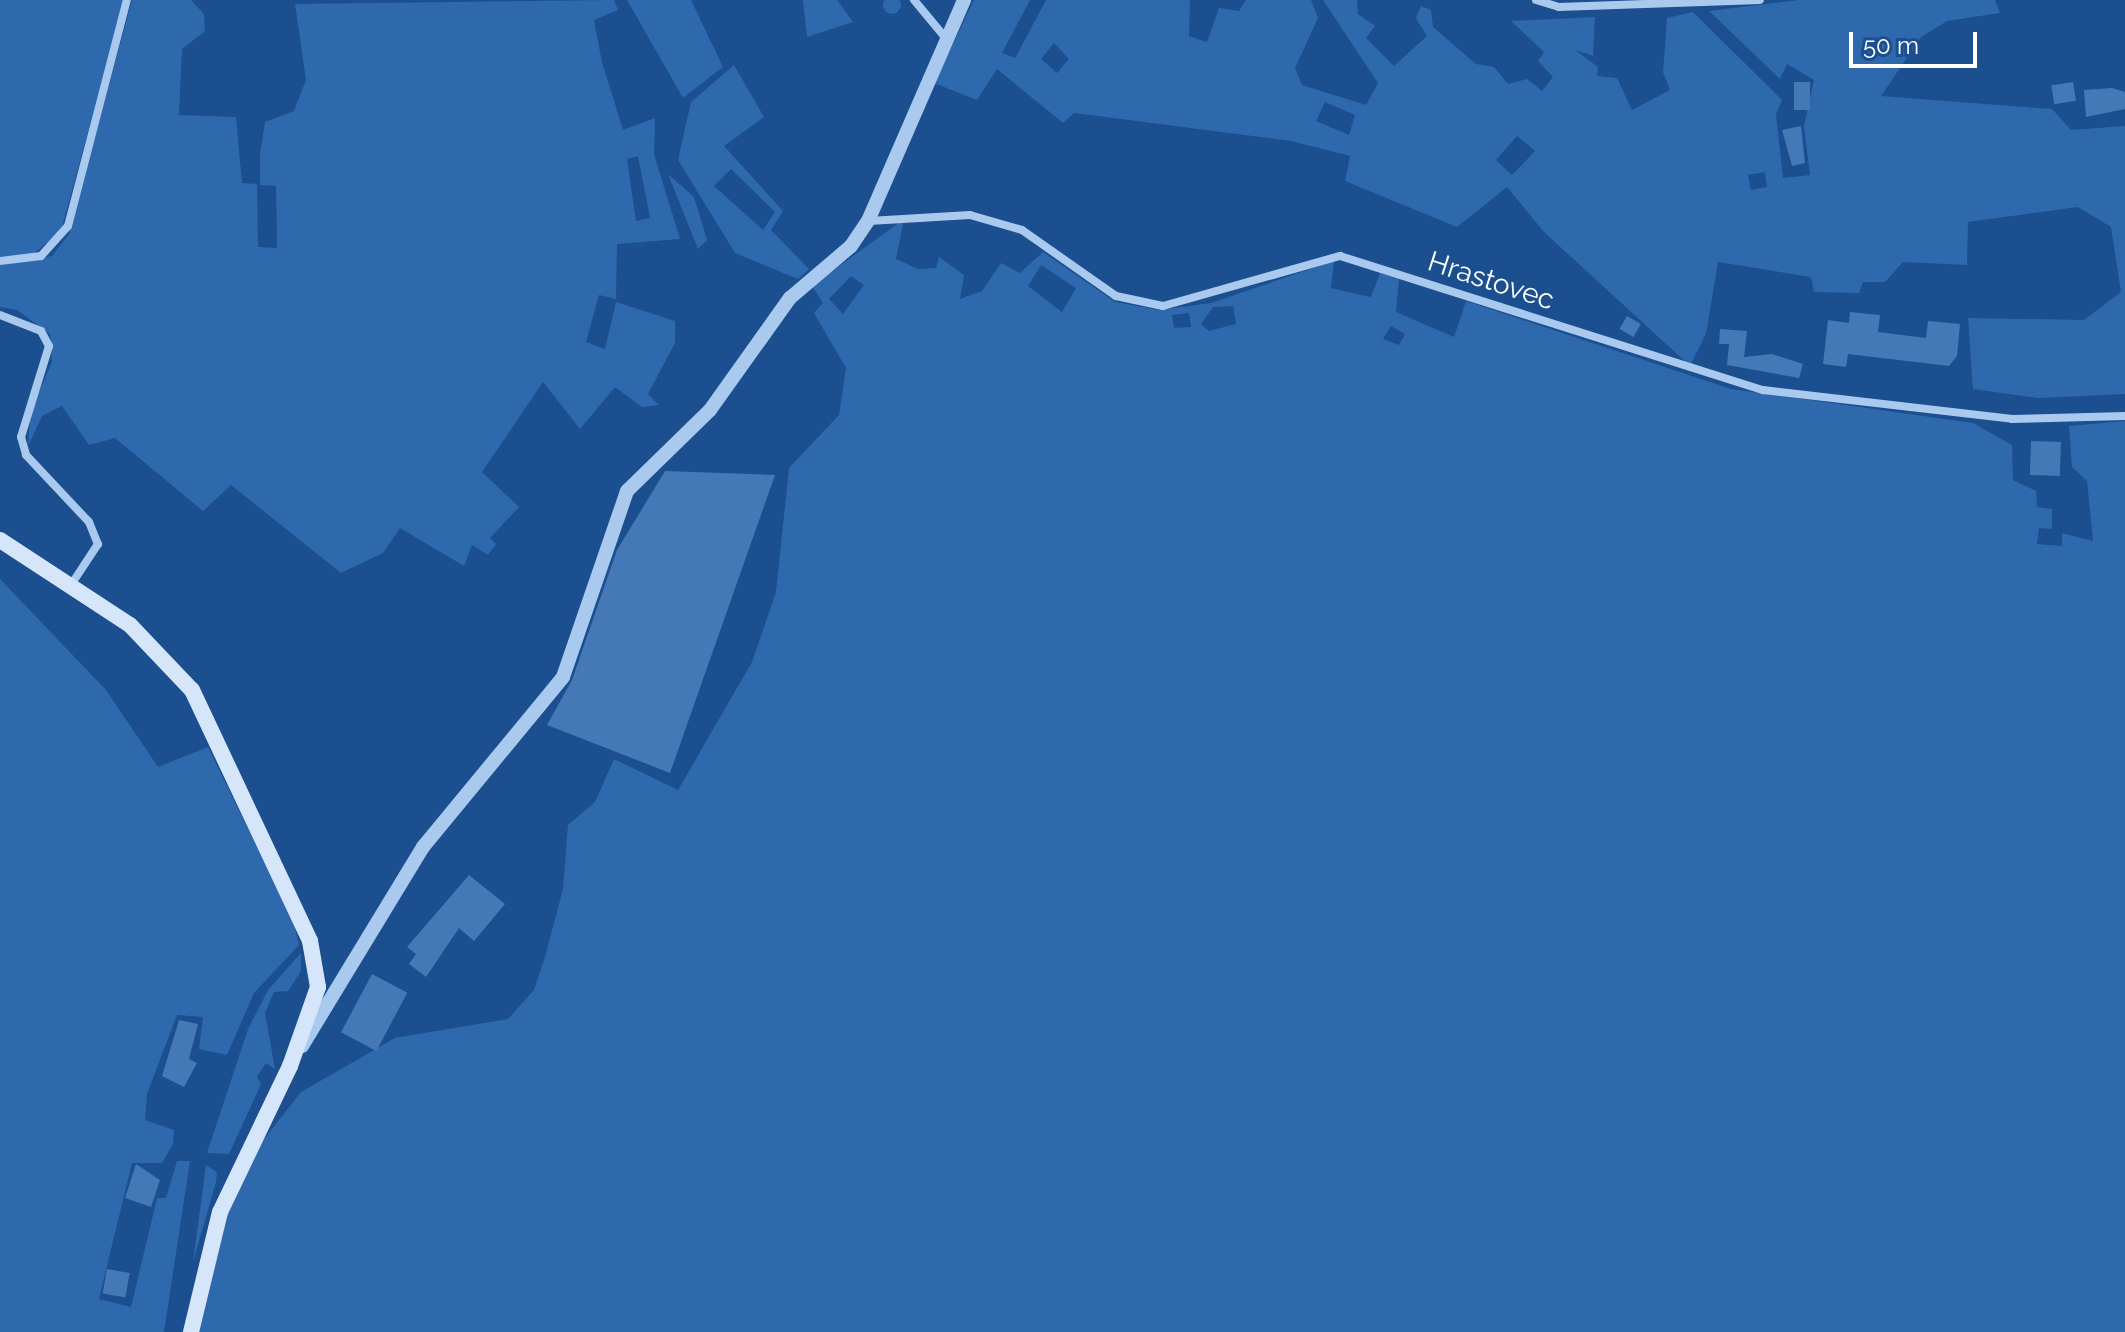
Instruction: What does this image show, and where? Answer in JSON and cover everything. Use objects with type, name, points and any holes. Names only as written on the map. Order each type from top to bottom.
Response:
[{"type":"main road","points":[[0,540],[130,625],[192,690],[292,890],[318,987],[290,1066],[220,1212],[191,1332]]},
{"type":"street","points":[[0,261],[41,256],[68,226],[127,0]]},
{"type":"street","points":[[914,0],[944,36]]},
{"type":"street","points":[[290,1066],[423,847],[563,677],[627,491],[710,410],[790,298],[851,246],[868,221],[944,36],[964,0]]},
{"type":"street","points":[[1536,0],[1559,7],[1760,0]]},
{"type":"street","name":"Hrastovec","points":[[868,221],[970,215],[1022,230],[1116,296],[1163,306],[1340,256],[1763,390],[2012,419],[2125,416]]},
{"type":"street","points":[[0,315],[41,331],[49,346],[21,437],[26,455],[89,522],[98,544],[71,585]]},
{"type":"shaded area","points":[[892,-4],[901,5],[892,14],[883,5]]},
{"type":"shaded area","points":[[0,0],[124,0],[61,231],[32,255],[0,257]]},
{"type":"shaded area","points":[[132,0],[191,0],[204,14],[205,31],[182,49],[179,115],[236,117],[242,183],[257,184],[258,247],[277,248],[276,186],[260,185],[260,154],[265,122],[294,111],[306,80],[295,4],[614,0],[618,10],[594,20],[602,62],[623,130],[655,118],[654,154],[680,239],[617,244],[616,299],[599,295],[586,342],[605,349],[616,302],[675,321],[675,343],[648,394],[659,405],[642,407],[615,387],[580,429],[543,382],[482,472],[519,507],[490,538],[496,544],[488,555],[472,545],[464,566],[400,528],[383,553],[341,573],[231,485],[203,511],[115,438],[89,445],[62,406],[42,416],[28,446],[31,410],[52,362],[50,334],[17,310],[0,307],[0,265],[52,256],[69,234]],"holes":[[[638,156],[650,218],[636,221],[627,159]]]},
{"type":"shaded area","points":[[627,0],[691,0],[723,67],[683,98]]},
{"type":"shaded area","points":[[803,0],[837,0],[853,22],[807,37]]},
{"type":"shaded area","points":[[974,0],[1030,0],[1002,53],[1015,58],[1046,0],[1190,0],[1189,36],[1207,42],[1219,8],[1239,11],[1246,0],[1311,0],[1318,18],[1295,68],[1302,85],[1366,105],[1378,83],[1323,0],[1357,0],[1358,14],[1375,26],[1366,38],[1394,66],[1427,36],[1416,18],[1421,6],[1431,10],[1433,27],[1476,64],[1494,67],[1508,84],[1527,79],[1542,91],[1553,77],[1538,61],[1544,52],[1511,21],[1595,17],[1593,56],[1575,50],[1598,67],[1597,76],[1617,78],[1632,110],[1670,90],[1663,72],[1667,18],[1693,12],[1782,100],[1776,114],[1783,178],[1810,175],[1804,126],[1814,80],[1787,64],[1780,79],[1709,11],[1799,0],[1995,0],[2000,13],[1947,21],[1921,37],[1881,96],[2052,109],[2071,130],[2125,126],[2125,394],[2038,398],[1973,389],[1968,318],[2084,320],[2121,292],[2111,227],[2078,207],[1968,222],[1967,265],[1903,262],[1885,282],[1863,282],[1859,293],[1814,292],[1811,277],[1718,262],[1706,334],[1690,366],[1544,232],[1507,187],[1457,227],[1345,181],[1350,156],[1291,141],[1074,113],[1063,123],[997,69],[977,100],[934,83]],"holes":[[[1054,43],[1069,59],[1057,73],[1041,59]],[[1325,102],[1355,115],[1349,135],[1316,121]],[[1517,136],[1535,151],[1512,175],[1496,160]],[[1765,172],[1767,187],[1751,190],[1748,175]]]},
{"type":"shaded area","points":[[734,65],[764,117],[724,146],[783,211],[771,230],[809,269],[798,279],[735,253],[678,160],[691,102]],"holes":[[[731,169],[775,212],[763,230],[714,186]]]},
{"type":"shaded area","points":[[668,174],[694,197],[707,240],[698,249]]},
{"type":"shaded area","points":[[904,219],[896,259],[918,269],[936,268],[939,257],[964,275],[960,299],[982,291],[1001,263],[1020,273],[1043,252],[1115,302],[1159,310],[1211,303],[1334,261],[1331,288],[1371,297],[1380,273],[1399,279],[1396,312],[1454,337],[1466,301],[1731,389],[1973,423],[2012,445],[2013,480],[2036,491],[2037,507],[2052,509],[2052,529],[2039,528],[2037,544],[2062,546],[2062,533],[2093,541],[2087,481],[2072,467],[2069,426],[2125,421],[2125,1332],[198,1332],[226,1217],[260,1144],[301,1092],[395,1038],[508,1019],[534,990],[545,957],[563,889],[568,825],[595,802],[614,759],[678,790],[752,662],[776,592],[789,468],[839,415],[846,368],[814,313],[823,303],[812,286]],"holes":[[[1041,265],[1076,288],[1062,312],[1028,286]],[[851,276],[864,285],[843,314],[829,299]],[[1233,306],[1236,324],[1209,331],[1201,324],[1213,307]],[[1189,313],[1191,327],[1174,328],[1172,315]],[[1391,326],[1405,334],[1399,345],[1383,339]]]},
{"type":"shaded area","points":[[0,579],[106,690],[158,767],[208,747],[294,923],[299,945],[254,993],[227,1055],[199,1049],[203,1017],[177,1015],[147,1094],[145,1120],[174,1130],[173,1144],[162,1163],[132,1163],[99,1299],[131,1307],[157,1198],[166,1198],[177,1161],[190,1161],[164,1332],[0,1332]]},
{"type":"shaded area","points":[[301,953],[301,971],[288,991],[274,992],[265,1013],[275,1069],[266,1063],[257,1077],[261,1084],[229,1154],[207,1153],[248,1029],[268,990]]},
{"type":"shaded area","points":[[206,1165],[217,1172],[216,1182],[193,1262]]},
{"type":"building","points":[[1794,82],[1810,82],[1810,110],[1794,110]]},
{"type":"building","points":[[2073,82],[2076,101],[2054,104],[2051,85]]},
{"type":"building","points":[[2112,88],[2125,92],[2125,109],[2086,117],[2084,90]]},
{"type":"building","points":[[1801,126],[1805,163],[1792,166],[1782,130]]},
{"type":"building","points":[[1850,312],[1880,315],[1878,332],[1926,338],[1928,321],[1960,324],[1957,356],[1949,366],[1848,354],[1846,367],[1823,364],[1828,320],[1849,323]]},
{"type":"building","points":[[1627,316],[1641,324],[1633,337],[1620,329]]},
{"type":"building","points":[[1720,329],[1747,331],[1744,357],[1772,354],[1803,364],[1799,378],[1727,365],[1729,344],[1719,344]]},
{"type":"building","points":[[2031,441],[2061,442],[2060,476],[2030,475]]},
{"type":"building","points":[[665,471],[775,475],[670,773],[547,725],[572,680],[617,550]]},
{"type":"building","points":[[469,875],[505,904],[474,941],[459,928],[426,977],[409,964],[416,954],[407,947]]},
{"type":"building","points":[[372,974],[407,993],[376,1051],[341,1032]]},
{"type":"building","points":[[179,1020],[198,1024],[189,1059],[197,1063],[184,1087],[162,1076]]},
{"type":"building","points":[[136,1164],[160,1180],[151,1207],[125,1198]]},
{"type":"building","points":[[107,1269],[130,1273],[125,1298],[103,1294]]}]
